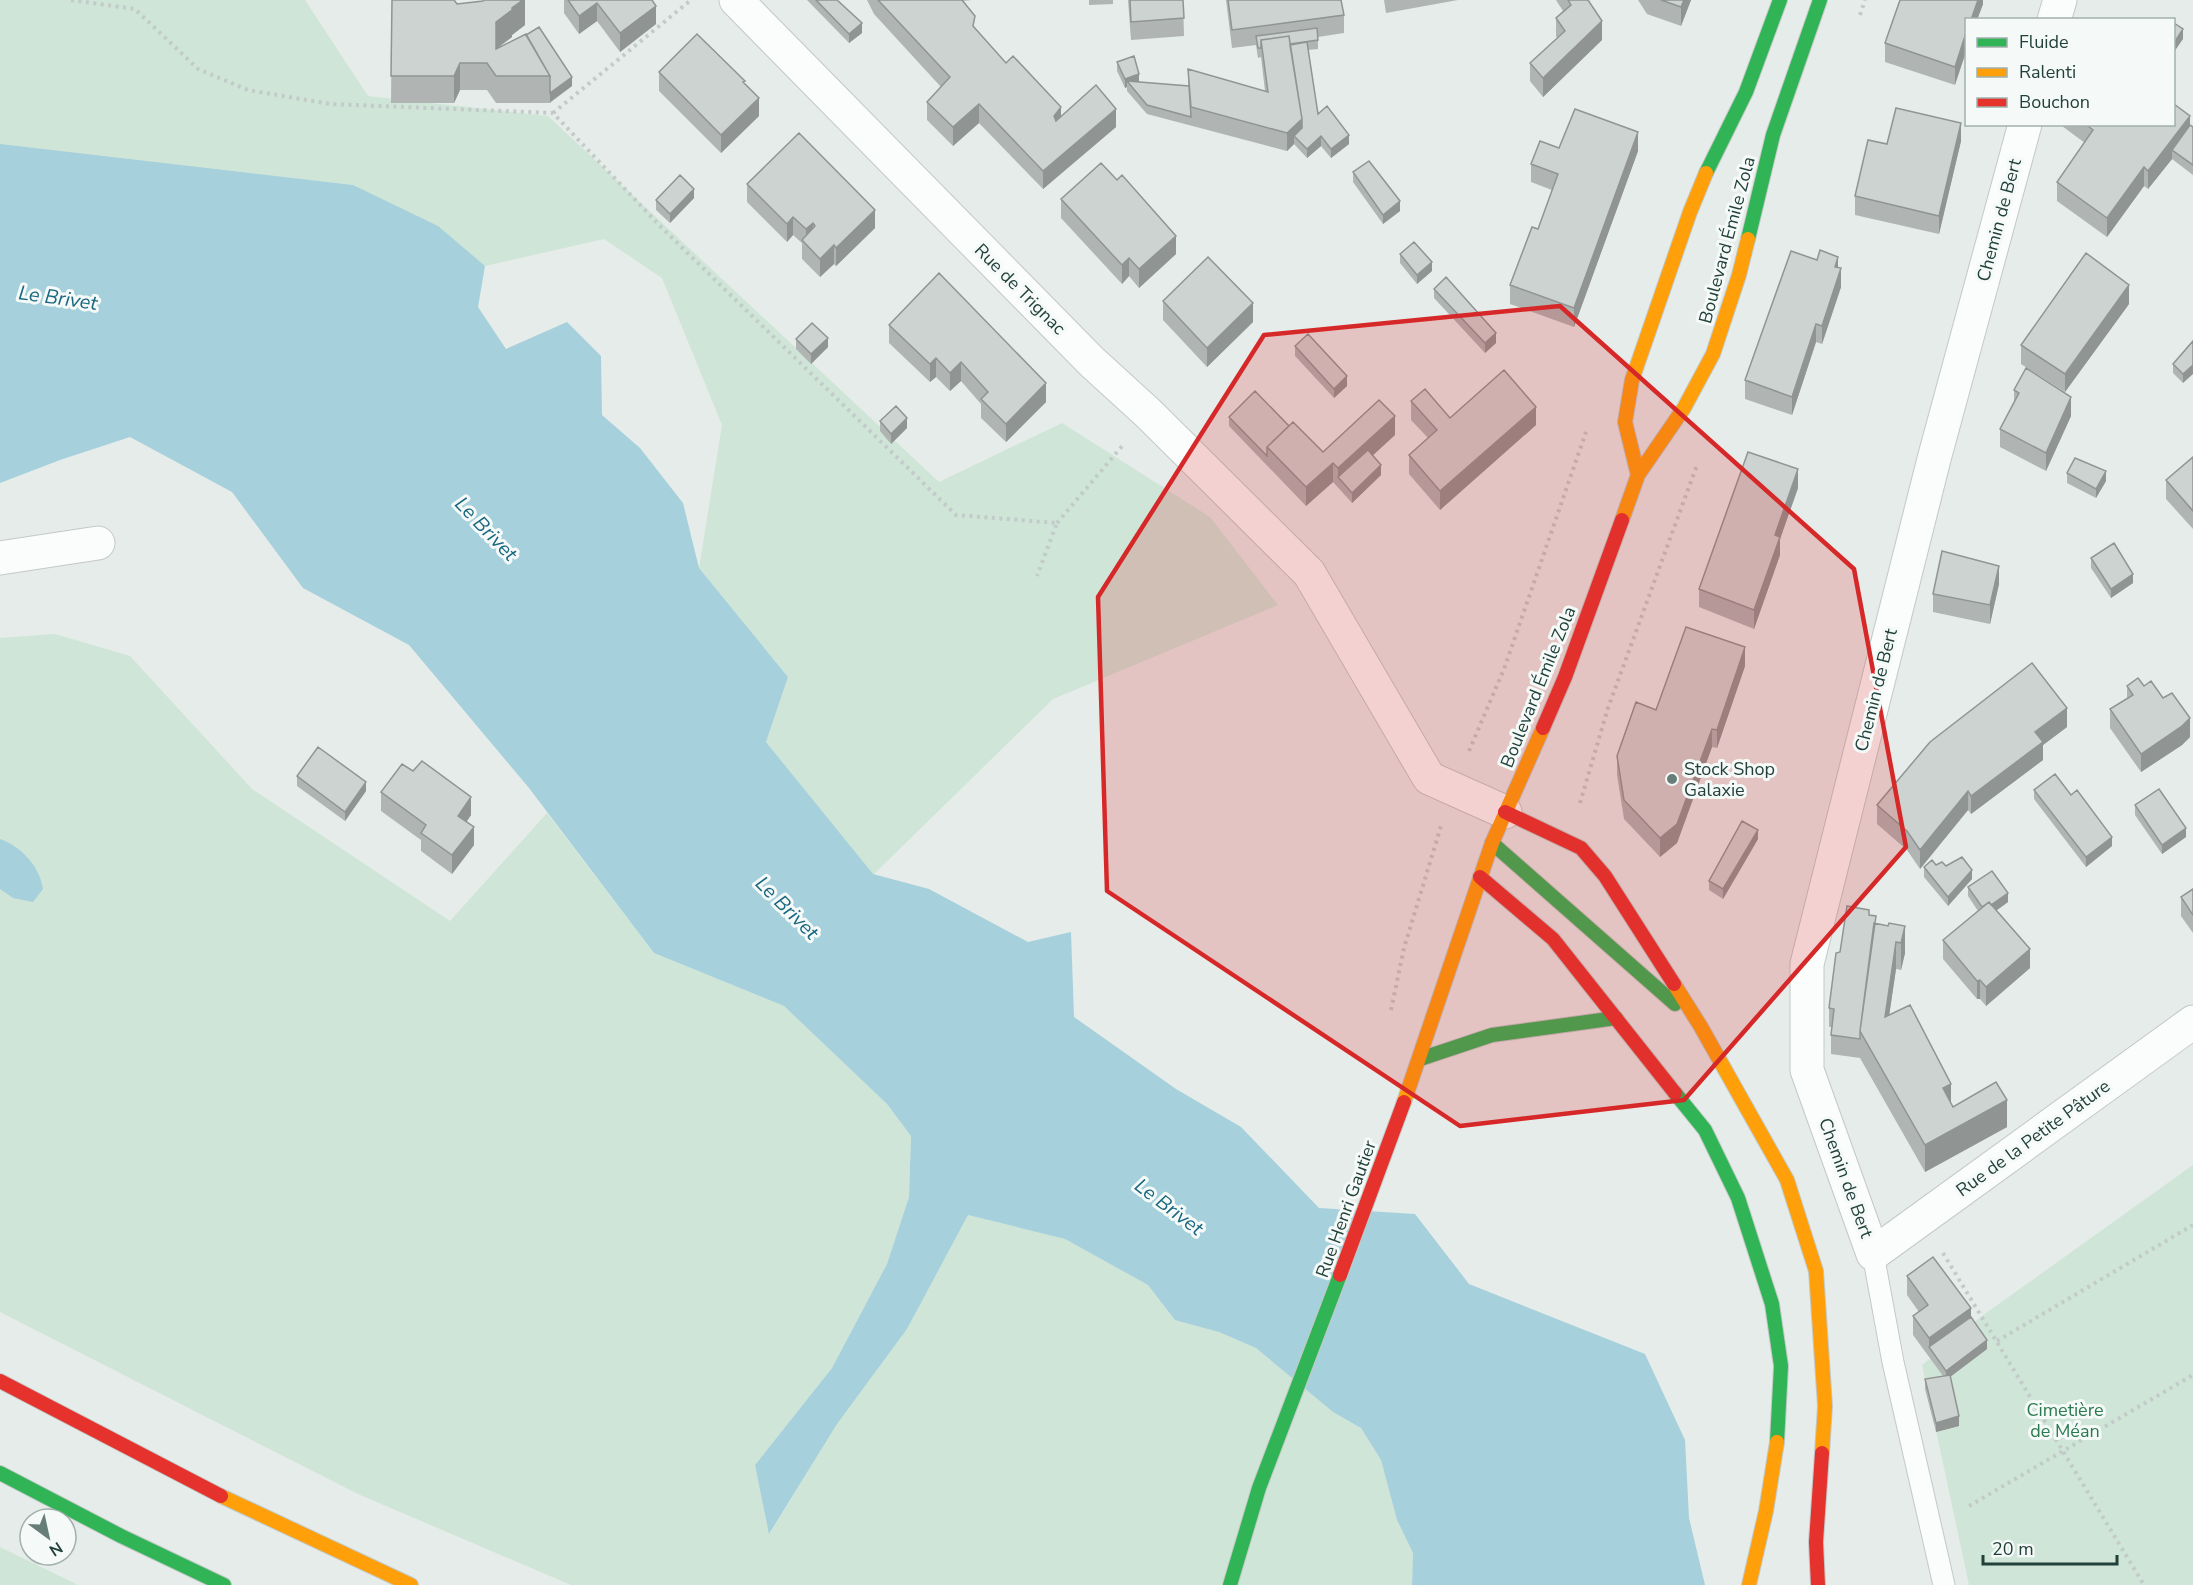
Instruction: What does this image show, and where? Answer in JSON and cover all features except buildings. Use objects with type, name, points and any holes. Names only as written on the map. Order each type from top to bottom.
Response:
[{"type":"main road","name":"Boulevard Émile Zola","points":[[1638,475],[1625,422],[1632,380],[1690,212],[1714,155],[1746,92],[1780,0]]},
{"type":"main road","name":"Boulevard Émile Zola","points":[[1492,843],[1565,677],[1638,475],[1684,408],[1713,354],[1739,275],[1773,135],[1820,0]]},
{"type":"main road","points":[[1505,812],[1581,848],[1605,876],[1701,1027],[1787,1180],[1816,1271],[1825,1406],[1816,1542],[1818,1585]]},
{"type":"main road","points":[[1492,843],[1701,1027]]},
{"type":"main road","name":"Rue Henri Gautier","points":[[1230,1585],[1259,1488],[1381,1167],[1420,1059],[1492,843]]},
{"type":"main road","points":[[1480,877],[1553,939],[1705,1130],[1738,1198],[1772,1304],[1781,1366],[1778,1436],[1766,1511],[1749,1585]]},
{"type":"main road","points":[[1420,1059],[1492,1035],[1616,1018]]},
{"type":"main road","points":[[0,1381],[212,1492],[411,1585]]},
{"type":"main road","points":[[0,1473],[121,1536],[224,1585]]},
{"type":"street","name":"Rue de Trignac","points":[[737,0],[1092,362],[1149,414],[1309,573],[1429,778],[1505,812]]},
{"type":"street","points":[[2055,18],[2060,0]]},
{"type":"street","name":"Chemin de Bert","points":[[1873,1254],[1807,1070],[1807,964],[1934,459],[2024,126]]},
{"type":"street","points":[[0,558],[98,543]]},
{"type":"street","name":"Rue de la Petite Pâture","points":[[1873,1254],[2193,1022]]},
{"type":"lane","points":[[1873,1254],[1893,1362],[1944,1585]]},
{"type":"path","points":[[71,0],[135,9],[198,69],[248,90],[330,104],[553,113],[691,0]]},
{"type":"path","points":[[134,0],[135,9]]},
{"type":"path","points":[[1857,21],[1865,0]]},
{"type":"path","points":[[553,113],[661,227],[956,515],[1058,523]]},
{"type":"path","points":[[1390,1018],[1404,948],[1453,788],[1504,669],[1588,426]]},
{"type":"path","points":[[1037,576],[1058,523],[1130,438]]},
{"type":"path","points":[[1569,843],[1608,708],[1698,461]]},
{"type":"path","points":[[1922,1219],[2144,1585]]},
{"type":"path","points":[[1997,1341],[2193,1225]]},
{"type":"path","points":[[1969,1506],[2193,1375]]},
{"type":"highlighted area","points":[[1560,306],[1854,569],[1906,847],[1684,1100],[1460,1126],[1107,891],[1098,597],[1264,335]]},
{"type":"green space","points":[[0,0],[305,0],[368,96],[548,116],[939,482],[1062,423],[1210,517],[1278,605],[1053,699],[873,875],[766,742],[788,677],[699,568],[722,425],[662,278],[604,239],[485,266],[353,185],[0,146]]},
{"type":"green space","points":[[55,634],[130,656],[252,789],[450,921],[547,813],[654,953],[784,1006],[887,1104],[911,1136],[909,1197],[887,1264],[832,1368],[755,1465],[770,1533],[837,1424],[907,1329],[968,1215],[1065,1239],[1148,1285],[1160,1299],[1219,1332],[1256,1348],[1333,1412],[1361,1428],[1381,1460],[1397,1520],[1413,1553],[1412,1585],[571,1585],[358,1494],[0,1312],[0,638]]},
{"type":"green space","name":"Cimetière de Méan","points":[[2193,1165],[2193,1585],[1969,1585],[1922,1365],[1982,1316]]},
{"type":"green space","points":[[0,1547],[18,1556],[18,1567],[41,1567],[78,1585],[0,1585]]},
{"type":"water","name":"Le Brivet","points":[[0,144],[353,185],[438,226],[485,266],[478,307],[506,349],[567,322],[601,356],[602,415],[640,448],[683,503],[699,568],[788,677],[766,742],[873,874],[929,889],[1028,942],[1071,932],[1074,1017],[1176,1089],[1241,1127],[1319,1208],[1415,1214],[1469,1284],[1645,1354],[1685,1440],[1689,1518],[1705,1585],[1412,1585],[1413,1553],[1397,1520],[1381,1460],[1361,1428],[1333,1412],[1256,1348],[1219,1332],[1175,1320],[1148,1285],[1065,1239],[968,1215],[907,1329],[837,1424],[769,1534],[755,1465],[832,1368],[887,1264],[909,1197],[911,1136],[887,1104],[784,1006],[654,953],[529,788],[409,645],[303,588],[232,492],[130,437],[0,483]]},
{"type":"water","points":[[0,839],[22,852],[34,865],[43,889],[33,902],[13,898],[0,889]]},
{"type":"traffic: fast","points":[[1706,173],[1746,92],[1780,0]]},
{"type":"traffic: fast","points":[[1748,239],[1773,135],[1820,0]]},
{"type":"traffic: fast","points":[[1492,843],[1675,1004]]},
{"type":"traffic: fast","points":[[1420,1059],[1492,1035],[1616,1018]]},
{"type":"traffic: fast","points":[[1675,1093],[1705,1130],[1738,1198],[1772,1304],[1781,1366],[1777,1442]]},
{"type":"traffic: fast","points":[[1230,1585],[1259,1488],[1340,1275]]},
{"type":"traffic: fast","points":[[0,1473],[121,1536],[224,1585]]},
{"type":"traffic: slow","points":[[1638,475],[1625,422],[1632,380],[1690,212],[1706,173]]},
{"type":"traffic: slow","points":[[1622,520],[1638,475],[1684,408],[1713,354],[1739,275],[1748,239]]},
{"type":"traffic: slow","points":[[1404,1102],[1492,843],[1543,728]]},
{"type":"traffic: slow","points":[[1674,984],[1701,1027],[1787,1180],[1816,1271],[1825,1406],[1822,1453]]},
{"type":"traffic: slow","points":[[1749,1585],[1766,1511],[1777,1442]]},
{"type":"traffic: slow","points":[[221,1496],[411,1585]]},
{"type":"traffic: jam","points":[[1543,728],[1565,677],[1622,520]]},
{"type":"traffic: jam","points":[[1505,812],[1581,848],[1605,876],[1674,984]]},
{"type":"traffic: jam","points":[[1480,877],[1553,939],[1675,1093]]},
{"type":"traffic: jam","points":[[1340,1275],[1404,1102]]},
{"type":"traffic: jam","points":[[0,1381],[221,1496]]},
{"type":"traffic: jam","points":[[1818,1585],[1816,1542],[1822,1453]]},
{"type":"place","name":"Stock Shop Galaxie","points":[[1672,779]]}]
